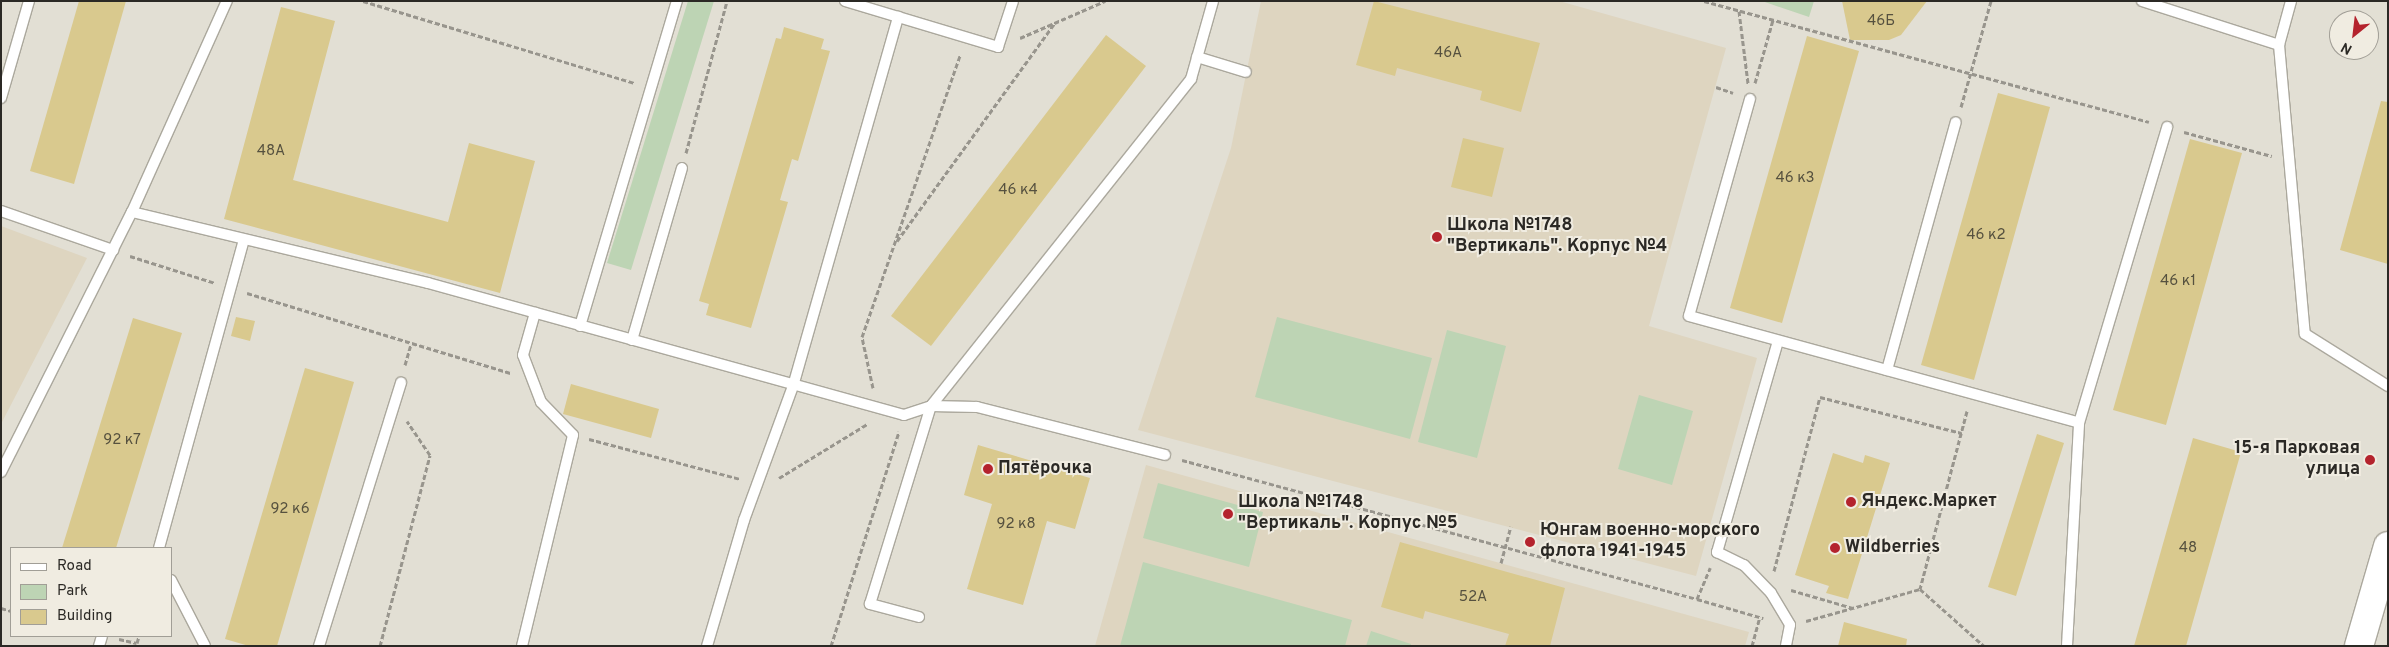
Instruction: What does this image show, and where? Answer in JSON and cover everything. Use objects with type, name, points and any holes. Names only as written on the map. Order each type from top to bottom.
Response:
[{"type":"street","points":[[2359,646],[2380,603],[2388,546]]},
{"type":"lane","points":[[1,98],[29,1]]},
{"type":"lane","points":[[1,472],[132,212],[227,1]]},
{"type":"lane","points":[[580,326],[677,1]]},
{"type":"lane","points":[[845,1],[998,47],[1013,1]]},
{"type":"lane","points":[[919,617],[870,604],[932,406],[1191,79],[1212,1]]},
{"type":"lane","points":[[2142,1],[2279,45]]},
{"type":"lane","points":[[2291,1],[2279,45],[2305,334],[2388,386]]},
{"type":"lane","points":[[707,646],[758,483],[793,386],[898,17]]},
{"type":"lane","points":[[1197,57],[1246,72]]},
{"type":"lane","points":[[1750,98],[1689,316],[2078,423]]},
{"type":"lane","points":[[1887,370],[1956,122]]},
{"type":"lane","points":[[2067,646],[2078,423],[2167,127]]},
{"type":"lane","points":[[632,340],[682,168]]},
{"type":"lane","points":[[1,211],[113,250]]},
{"type":"lane","points":[[132,212],[535,313],[793,386],[877,406],[904,415],[932,406],[977,407],[1165,455]]},
{"type":"lane","points":[[159,547],[244,240]]},
{"type":"lane","points":[[522,646],[572,435],[541,402],[523,355],[535,313]]},
{"type":"lane","points":[[1778,341],[1717,552],[1744,565],[1771,593],[1790,625],[1786,646]]},
{"type":"lane","points":[[319,646],[401,382]]},
{"type":"lane","points":[[172,582],[205,646]]},
{"type":"lane","points":[[99,646],[107,637]]},
{"type":"path","points":[[363,1],[651,88]]},
{"type":"path","points":[[682,168],[727,1]]},
{"type":"path","points":[[998,47],[1105,1]]},
{"type":"path","points":[[1704,1],[2290,161]]},
{"type":"path","points":[[1956,122],[1991,1]]},
{"type":"path","points":[[1739,10],[1750,98]]},
{"type":"path","points":[[1750,98],[1772,20]]},
{"type":"path","points":[[894,245],[1054,24]]},
{"type":"path","points":[[877,406],[862,336],[966,38]]},
{"type":"path","points":[[113,250],[230,288],[510,372]]},
{"type":"path","points":[[1920,589],[1971,394]]},
{"type":"path","points":[[1773,574],[1820,397],[1961,433]]},
{"type":"path","points":[[380,646],[430,455],[395,402]]},
{"type":"path","points":[[572,435],[768,485],[889,410]]},
{"type":"path","points":[[831,646],[904,415]]},
{"type":"path","points":[[1165,455],[1790,625],[1920,589]]},
{"type":"path","points":[[1501,563],[1511,526]]},
{"type":"path","points":[[1697,599],[1717,552]]},
{"type":"path","points":[[1780,586],[1852,608]]},
{"type":"path","points":[[1920,589],[1984,646]]},
{"type":"path","points":[[1752,646],[1760,617]]},
{"type":"path","points":[[107,637],[149,646]]},
{"type":"shaded area","name":"Школа №1748 \"Вертикаль\". Корпус №4","points":[[1261,1],[1559,1],[1726,48],[1649,326],[1757,358],[1696,576],[1138,430],[1231,148]]},
{"type":"shaded area","points":[[1,226],[87,258],[1,424]]},
{"type":"shaded area","name":"Школа №1748 \"Вертикаль\". Корпус №5","points":[[1146,465],[1749,632],[1745,646],[1095,646]]},
{"type":"green space","points":[[688,1],[714,1],[631,270],[607,263]]},
{"type":"green space","points":[[1762,1],[1814,1],[1809,17]]},
{"type":"green space","points":[[1277,317],[1432,358],[1410,439],[1255,397]]},
{"type":"green space","points":[[1447,330],[1506,346],[1477,458],[1418,442]]},
{"type":"green space","points":[[1639,395],[1693,411],[1672,485],[1618,469]]},
{"type":"green space","points":[[1158,483],[1263,512],[1249,567],[1143,538]]},
{"type":"green space","points":[[1143,562],[1352,620],[1345,646],[1120,646]]},
{"type":"green space","points":[[1371,631],[1411,644],[1411,646],[1366,646]]},
{"type":"building","points":[[79,1],[126,1],[74,184],[30,171]]},
{"type":"building","points":[[1374,1],[1540,43],[1521,112],[1480,100],[1482,91],[1397,68],[1395,76],[1356,65]]},
{"type":"building","points":[[1842,1],[1927,1],[1901,35],[1889,40],[1850,40]]},
{"type":"building","points":[[281,7],[335,21],[293,180],[448,222],[469,143],[535,161],[500,293],[224,219]]},
{"type":"building","points":[[784,27],[824,39],[821,49],[830,51],[798,161],[792,159],[780,200],[788,202],[751,328],[706,315],[709,304],[699,301],[776,38],[781,39]]},
{"type":"building","points":[[1106,35],[1146,66],[931,346],[891,316]]},
{"type":"building","points":[[1807,36],[1859,51],[1782,323],[1730,308]]},
{"type":"building","points":[[1998,93],[2050,107],[1974,380],[1921,365]]},
{"type":"building","points":[[2381,101],[2388,102],[2388,264],[2340,250]]},
{"type":"building","points":[[1463,138],[1504,148],[1492,197],[1451,187]]},
{"type":"building","points":[[2190,139],[2242,153],[2166,425],[2113,410]]},
{"type":"building","points":[[236,317],[255,321],[250,341],[231,336]]},
{"type":"building","points":[[133,318],[182,333],[116,547],[62,547]]},
{"type":"building","points":[[305,368],[354,382],[277,646],[249,646],[225,639]]},
{"type":"building","points":[[571,384],[659,409],[651,438],[563,414]]},
{"type":"building","points":[[2037,434],[2064,443],[2016,596],[1988,587]]},
{"type":"building","points":[[2193,438],[2241,452],[2186,646],[2134,646]]},
{"type":"building","points":[[978,445],[1090,478],[1075,529],[1047,521],[1023,605],[967,589],[992,504],[964,495]]},
{"type":"building","points":[[1833,453],[1863,463],[1865,455],[1890,463],[1848,599],[1826,593],[1829,586],[1795,575]]},
{"type":"building","points":[[1400,542],[1565,588],[1550,646],[1505,646],[1509,634],[1425,611],[1423,619],[1381,607]]},
{"type":"building","points":[[1844,622],[1907,639],[1906,646],[1838,646]]},
{"type":"place","name":"Школа №1748 \"Вертикаль\". Корпус №4","points":[[1437,237]]},
{"type":"place","name":"15-я Парковая улица","points":[[2370,460]]},
{"type":"place","name":"Пятёрочка","points":[[988,469]]},
{"type":"place","name":"Яндекс.Маркет","points":[[1851,502]]},
{"type":"place","name":"Школа №1748 \"Вертикаль\". Корпус №5","points":[[1228,514]]},
{"type":"place","name":"Юнгам военно-морского флота 1941-1945","points":[[1530,542]]},
{"type":"place","name":"Wildberries","points":[[1835,548]]}]
